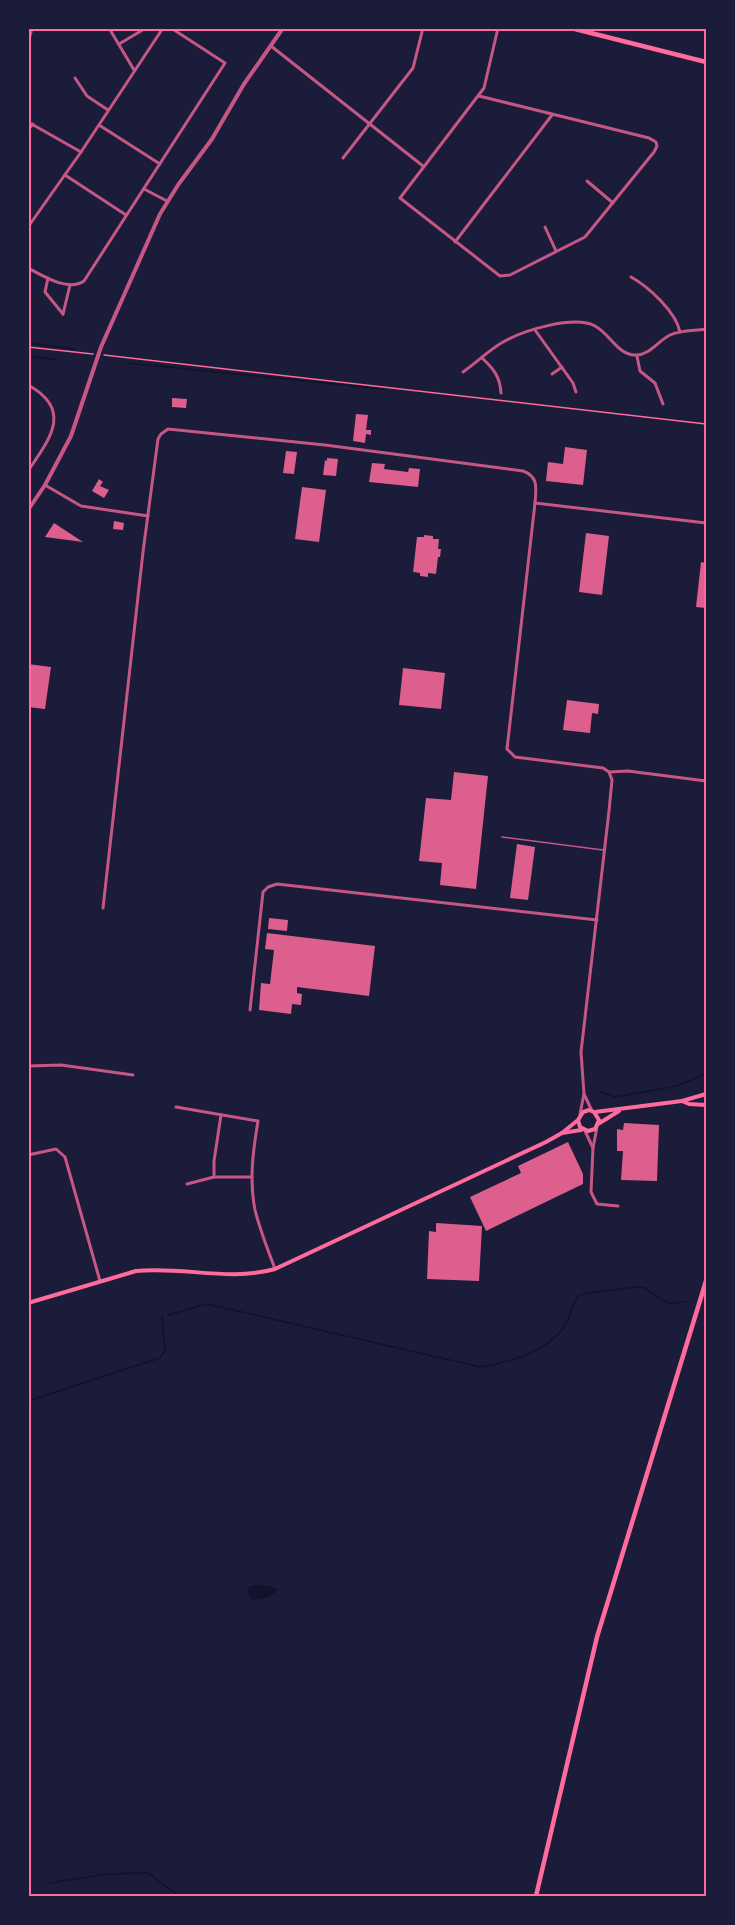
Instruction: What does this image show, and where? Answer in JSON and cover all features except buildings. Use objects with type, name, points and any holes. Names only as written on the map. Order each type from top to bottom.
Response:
[{"type":"main road","points":[[571,28],[706,62]]},
{"type":"main road","points":[[28,1303],[136,1271],[154,1269],[239,1275],[258,1274],[275,1269],[561,1133],[586,1111],[619,1110],[682,1101],[706,1094]]},
{"type":"main road","points":[[682,1101],[689,1104],[706,1105]]},
{"type":"main road","points":[[561,1133],[592,1131],[619,1110]]},
{"type":"main road","points":[[593,1112],[598,1117],[598,1125]]},
{"type":"main road","points":[[578,1120],[584,1130]]},
{"type":"main road","points":[[536,1896],[597,1637],[706,1281]]},
{"type":"street","points":[[28,43],[32,28]]},
{"type":"street","points":[[109,28],[134,70]]},
{"type":"street","points":[[119,45],[146,28]]},
{"type":"street","points":[[28,227],[163,28]]},
{"type":"street","points":[[28,268],[70,285],[78,285],[84,281],[225,63],[171,28]]},
{"type":"street","points":[[28,510],[45,485],[71,436],[101,347],[167,201],[212,139],[244,84],[283,28]]},
{"type":"street","points":[[343,158],[413,68],[423,28]]},
{"type":"street","points":[[479,96],[649,138],[657,144],[654,152],[585,237],[510,275],[500,276],[400,198],[479,96],[486,80],[498,28]]},
{"type":"street","points":[[271,46],[423,166]]},
{"type":"street","points":[[75,78],[87,96],[108,110]]},
{"type":"street","points":[[455,242],[552,115]]},
{"type":"street","points":[[28,122],[81,152]]},
{"type":"street","points":[[28,130],[33,124]]},
{"type":"street","points":[[99,125],[160,164]]},
{"type":"street","points":[[65,175],[127,215]]},
{"type":"street","points":[[587,181],[613,203]]},
{"type":"street","points":[[144,189],[167,201]]},
{"type":"street","points":[[545,227],[556,251]]},
{"type":"street","points":[[631,277],[661,301],[677,321],[680,332]]},
{"type":"street","points":[[48,278],[45,292],[63,314],[70,285]]},
{"type":"street","points":[[463,372],[503,342],[558,323],[578,321],[587,323],[608,335],[627,354],[637,356],[670,335],[705,329],[706,334]]},
{"type":"street","points":[[535,330],[573,383],[576,392]]},
{"type":"street","points":[[637,356],[640,370],[655,383],[663,404]]},
{"type":"street","points":[[482,358],[494,368],[500,382],[501,393]]},
{"type":"street","points":[[552,374],[562,367]]},
{"type":"street","points":[[28,385],[45,397],[55,422],[52,434],[28,471]]},
{"type":"street","points":[[103,908],[148,516],[158,439],[161,434],[168,429],[326,445],[523,471],[532,475],[536,482],[535,503],[507,749],[515,758],[603,768],[609,772],[612,780],[581,1052],[584,1094],[580,1114]]},
{"type":"street","points":[[45,485],[81,506],[148,516]]},
{"type":"street","points":[[535,503],[706,523]]},
{"type":"street","points":[[609,772],[628,771],[706,781]]},
{"type":"street","points":[[250,1010],[263,892],[268,887],[277,884],[597,920]]},
{"type":"street","points":[[28,1066],[61,1065],[133,1075]]},
{"type":"street","points":[[584,1094],[593,1112]]},
{"type":"street","points":[[176,1107],[258,1121],[252,1177],[255,1209],[275,1269]]},
{"type":"street","points":[[214,1177],[221,1115]]},
{"type":"street","points":[[598,1125],[593,1148],[591,1196],[597,1204],[618,1206]]},
{"type":"street","points":[[584,1130],[593,1148]]},
{"type":"street","points":[[28,1155],[56,1149],[65,1157],[100,1281]]},
{"type":"street","points":[[187,1184],[214,1177],[252,1177]]},
{"type":"lane","points":[[502,837],[604,850]]},
{"type":"path","points":[[28,347],[706,424]]},
{"type":"shaded area","points":[[254,1585],[278,1589],[266,1598],[251,1599],[247,1592],[248,1587]]},
{"type":"waterway","points":[[28,343],[75,349]]},
{"type":"waterway","points":[[28,356],[58,360]]},
{"type":"waterway","points":[[127,363],[384,389]]},
{"type":"waterway","points":[[599,1091],[615,1097],[677,1086],[706,1074]]},
{"type":"waterway","points":[[168,1315],[207,1304],[480,1367],[526,1355],[547,1343],[564,1327],[577,1297],[582,1294],[636,1287],[644,1288],[668,1303],[686,1302]]},
{"type":"waterway","points":[[28,1401],[160,1358],[165,1350],[162,1316]]},
{"type":"waterway","points":[[50,1883],[107,1874],[148,1873],[179,1896]]}]
